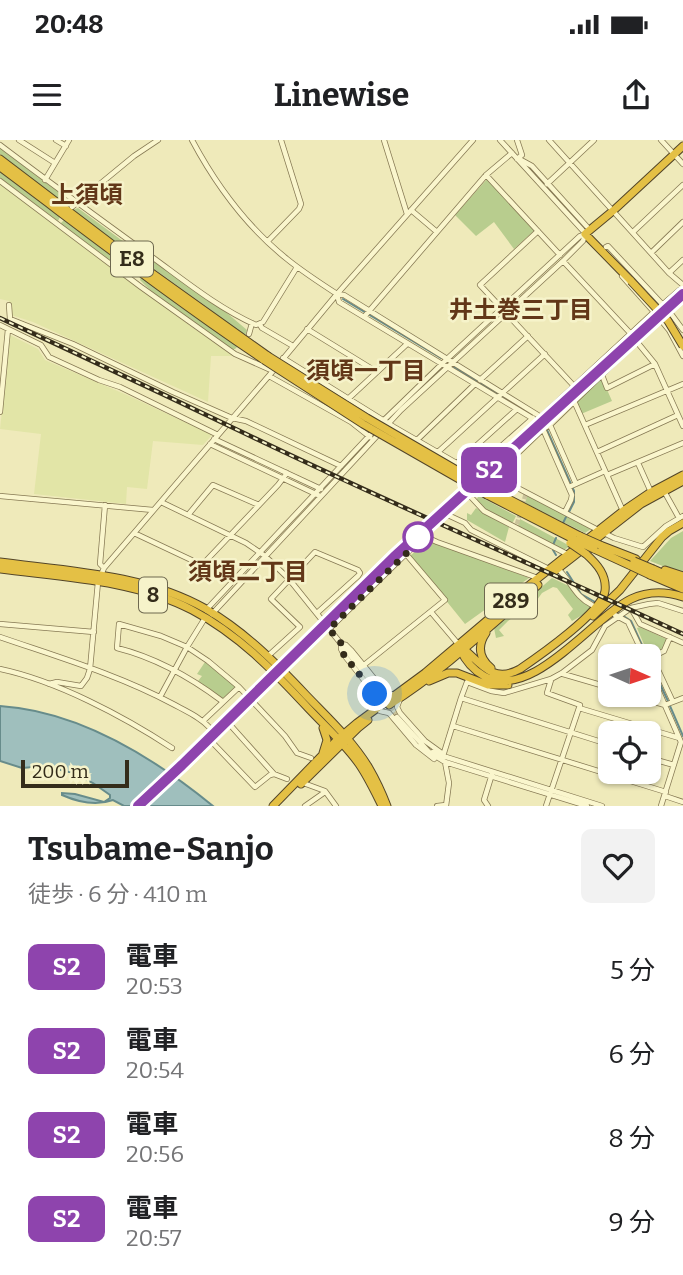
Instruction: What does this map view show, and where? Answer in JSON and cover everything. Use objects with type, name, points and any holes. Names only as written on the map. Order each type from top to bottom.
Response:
[{"type":"highway","points":[[683,146],[588,232],[668,321],[683,346]]},
{"type":"highway","name":"E8","points":[[0,159],[266,358]]},
{"type":"highway","name":"E8","points":[[0,167],[192,311],[266,358],[489,492],[575,539],[683,582]]},
{"type":"highway","points":[[632,280],[670,319],[683,337]]},
{"type":"highway","name":"289","points":[[398,697],[425,673],[509,610],[554,569],[624,513],[651,492],[683,475]]},
{"type":"highway","name":"289","points":[[624,513],[683,481]]},
{"type":"highway","points":[[461,648],[491,672],[509,674],[520,669],[607,605],[662,537],[682,520]]},
{"type":"highway","points":[[576,641],[623,592],[682,520]]},
{"type":"highway","name":"289","points":[[280,806],[357,723],[415,688],[538,578],[554,569],[568,554],[601,532]]},
{"type":"highway","points":[[569,632],[599,605],[605,584],[602,573],[575,539]]},
{"type":"highway","name":"8","points":[[0,562],[101,575],[208,614],[241,633],[268,656],[317,706],[371,771],[385,806]]},
{"type":"highway","name":"8","points":[[0,569],[101,575]]},
{"type":"highway","points":[[652,570],[683,576]]},
{"type":"highway","name":"E8","points":[[652,570],[683,589]]},
{"type":"highway","points":[[415,688],[448,673],[461,674],[482,683],[499,686],[517,682],[536,671],[631,598],[654,592],[683,597]]},
{"type":"highway","points":[[509,610],[484,635],[480,654],[485,663],[493,669],[520,669]]},
{"type":"highway","name":"8","points":[[208,614],[264,662],[321,722],[342,739]]},
{"type":"highway","points":[[461,648],[465,659],[475,670],[493,680],[513,680],[536,671]]},
{"type":"highway","points":[[317,706],[340,724],[357,723]]},
{"type":"highway","name":"289","points":[[273,806],[323,754],[379,709]]},
{"type":"highway","points":[[321,722],[327,736],[323,754]]},
{"type":"street","points":[[19,140],[55,163]]},
{"type":"street","points":[[56,140],[66,146]]},
{"type":"street","points":[[45,180],[69,140]]},
{"type":"street","points":[[74,205],[158,140]]},
{"type":"street","points":[[192,140],[213,177],[232,203],[268,242],[297,267],[337,294],[344,295],[407,344],[447,363]]},
{"type":"street","points":[[268,242],[301,204],[281,140]]},
{"type":"street","points":[[384,140],[409,213],[437,232]]},
{"type":"street","points":[[101,575],[307,329],[472,140]]},
{"type":"street","points":[[208,614],[265,556],[386,422],[504,310],[583,241],[588,232],[499,140]]},
{"type":"street","points":[[517,140],[522,155],[517,159]]},
{"type":"street","points":[[534,416],[541,417],[683,286],[549,140]]},
{"type":"street","points":[[545,185],[594,140]]},
{"type":"street","points":[[661,140],[683,164]]},
{"type":"street","points":[[0,145],[74,205],[235,315],[260,324],[262,328],[293,346]]},
{"type":"street","points":[[366,314],[486,175],[512,153]]},
{"type":"street","points":[[486,175],[631,334]]},
{"type":"street","points":[[0,181],[236,352],[351,422],[371,438]]},
{"type":"street","points":[[633,232],[683,185]]},
{"type":"street","points":[[652,252],[683,222]]},
{"type":"street","points":[[538,231],[480,283],[575,386]]},
{"type":"street","points":[[654,312],[602,254],[604,249],[608,246],[663,304]]},
{"type":"street","points":[[145,261],[149,255]]},
{"type":"street","points":[[669,272],[683,260]]},
{"type":"street","points":[[260,324],[297,267]]},
{"type":"street","points":[[568,554],[517,525],[484,511],[470,496],[683,298]]},
{"type":"street","points":[[9,305],[10,319],[74,344],[173,392],[252,424],[341,466]]},
{"type":"street","points":[[668,311],[683,330]]},
{"type":"street","points":[[366,314],[534,416],[547,427],[573,485],[567,514]]},
{"type":"street","points":[[660,319],[683,356]]},
{"type":"street","points":[[249,334],[252,323]]},
{"type":"street","points":[[0,325],[41,345],[49,357],[120,387],[283,479],[320,496]]},
{"type":"street","points":[[0,412],[8,329]]},
{"type":"street","points":[[307,329],[377,372]]},
{"type":"street","points":[[417,440],[528,336]]},
{"type":"street","points":[[636,342],[655,364],[683,426]]},
{"type":"street","points":[[348,399],[407,344]]},
{"type":"street","points":[[438,452],[545,354]]},
{"type":"street","points":[[283,358],[472,472],[534,416]]},
{"type":"street","points":[[602,375],[607,388],[655,364]]},
{"type":"street","points":[[584,425],[683,384]]},
{"type":"street","points":[[574,401],[624,513]]},
{"type":"street","points":[[457,463],[519,407]]},
{"type":"street","points":[[597,452],[678,415]]},
{"type":"street","points":[[160,697],[208,614],[319,488],[371,438]]},
{"type":"street","points":[[214,440],[325,491]]},
{"type":"street","points":[[573,485],[638,463],[683,443]]},
{"type":"street","points":[[638,463],[651,492]]},
{"type":"street","points":[[134,533],[202,565],[287,473]]},
{"type":"street","points":[[496,474],[526,493],[601,532],[643,547],[666,526],[682,520],[664,490]]},
{"type":"street","points":[[188,515],[213,485],[258,505]]},
{"type":"street","points":[[0,496],[154,510]]},
{"type":"street","points":[[161,502],[230,535],[265,556],[289,579],[379,691]]},
{"type":"street","points":[[49,684],[57,681],[81,686],[90,669],[101,575],[105,505]]},
{"type":"street","points":[[450,514],[471,530],[554,569],[566,577],[582,600],[592,604]]},
{"type":"street","points":[[329,629],[424,536],[538,578]]},
{"type":"street","points":[[268,656],[300,628],[271,599],[315,552],[360,573],[317,613]]},
{"type":"street","points":[[363,665],[445,600],[406,554]]},
{"type":"street","points":[[437,806],[446,805],[449,783],[444,759],[467,682],[504,693],[551,679],[592,650],[606,626],[631,608],[658,603],[683,611]]},
{"type":"street","points":[[631,608],[640,644]]},
{"type":"street","points":[[431,612],[461,648]]},
{"type":"street","points":[[620,615],[635,626],[683,643]]},
{"type":"street","points":[[0,624],[94,632]]},
{"type":"street","points":[[222,701],[202,686],[155,660],[117,648],[119,624],[161,636],[187,647],[208,661],[239,687],[298,753],[311,758]]},
{"type":"street","points":[[0,637],[115,678],[160,697],[203,721],[210,728],[211,741],[255,787],[274,774]]},
{"type":"street","points":[[662,806],[682,747],[652,657],[664,651],[670,637]]},
{"type":"street","points":[[341,643],[346,645],[383,691],[398,697],[397,707],[400,713],[444,759]]},
{"type":"street","points":[[341,643],[344,655],[375,694],[379,709],[388,712],[429,756],[601,806]]},
{"type":"street","points":[[0,669],[49,684],[116,715],[172,748]]},
{"type":"street","points":[[562,673],[598,684]]},
{"type":"street","points":[[546,806],[580,705],[547,693],[551,679]]},
{"type":"street","points":[[203,721],[239,687]]},
{"type":"street","points":[[662,692],[669,704]]},
{"type":"street","points":[[461,698],[598,741]]},
{"type":"street","points":[[662,702],[669,704],[683,698]]},
{"type":"street","points":[[579,708],[680,738]]},
{"type":"street","points":[[397,717],[418,741],[444,759]]},
{"type":"street","points":[[452,726],[683,802]]},
{"type":"street","points":[[232,727],[274,774],[287,779]]},
{"type":"street","points":[[661,761],[674,765]]},
{"type":"street","points":[[488,806],[484,800],[492,774]]},
{"type":"street","points":[[306,784],[326,791],[336,806]]},
{"type":"street","points":[[305,806],[326,791]]},
{"type":"street","points":[[551,792],[587,806]]},
{"type":"green space","points":[[0,148],[69,200],[67,206],[0,154]]},
{"type":"green space","points":[[0,172],[60,217],[58,221],[0,178]]},
{"type":"green space","points":[[488,178],[535,230],[514,249],[494,222],[476,236],[455,215]]},
{"type":"green space","points":[[0,182],[234,356],[211,356],[208,402],[33,322],[11,315],[9,301],[0,299]]},
{"type":"green space","points":[[78,208],[143,256],[143,263],[72,210]]},
{"type":"green space","points":[[64,220],[135,274],[133,277],[60,224]]},
{"type":"green space","points":[[150,259],[220,307],[247,330],[245,336],[147,264]]},
{"type":"green space","points":[[141,276],[238,346],[232,349],[155,295],[140,280]]},
{"type":"green space","points":[[10,335],[38,349],[45,360],[212,435],[203,445],[153,441],[147,489],[127,487],[126,504],[34,494],[41,434],[0,429]]},
{"type":"green space","points":[[601,376],[612,401],[581,414],[575,401]]},
{"type":"green space","points":[[479,496],[516,516],[513,522],[485,510],[475,501]]},
{"type":"green space","points":[[527,496],[591,529],[585,533],[525,503]]},
{"type":"green space","points":[[476,508],[509,527],[505,542],[467,520],[467,513],[471,515]]},
{"type":"green space","points":[[520,519],[570,546],[564,550],[518,526]]},
{"type":"green space","points":[[683,531],[683,574],[650,561],[671,538]]},
{"type":"green space","points":[[428,540],[529,578],[465,624],[410,556]]},
{"type":"green space","points":[[552,578],[571,587],[580,600],[592,607],[572,621],[568,615],[573,609],[557,588],[553,587],[508,621],[499,630],[504,636],[496,638],[494,628]]},
{"type":"green space","points":[[637,628],[666,639],[663,650],[662,644],[644,644]]},
{"type":"green space","points":[[205,662],[236,687],[222,699],[198,681],[202,676],[197,674]]},
{"type":"water","points":[[0,706],[58,717],[114,740],[166,770],[213,806],[124,806],[113,800],[100,803],[88,803],[62,795],[75,794],[104,802],[110,798],[110,795],[93,783],[73,773],[45,766],[22,768],[0,761]]},
{"type":"waterway","points":[[343,299],[441,358]]},
{"type":"waterway","points":[[454,367],[519,407]]},
{"type":"waterway","points":[[547,430],[574,491],[574,502],[569,512]]},
{"type":"waterway","points":[[563,523],[566,517]]},
{"type":"waterway","points":[[553,545],[556,538]]},
{"type":"waterway","points":[[553,550],[556,555]]},
{"type":"waterway","points":[[567,572],[581,594],[595,602]]},
{"type":"waterway","points":[[619,613],[631,621],[642,644]]},
{"type":"waterway","points":[[662,688],[668,701]]},
{"type":"waterway","points":[[670,706],[683,736]]},
{"type":"tunnel","points":[[517,524],[526,493]]},
{"type":"tunnel","points":[[379,691],[397,717]]},
{"type":"railway","points":[[138,806],[394,557],[683,294]]},
{"type":"railway","points":[[0,318],[353,484],[683,634]]},
{"type":"train","name":"S2","points":[[138,806],[394,557],[683,294]]},
{"type":"district","name":"上須頃","points":[[87,195]]},
{"type":"district","name":"井土巻三丁目","points":[[521,310]]},
{"type":"district","name":"須頃一丁目","points":[[366,371]]},
{"type":"district","name":"須頃二丁目","points":[[248,572]]},
{"type":"route","points":[[375,694],[344,655],[341,643],[329,629],[424,536],[418,537]]}]
